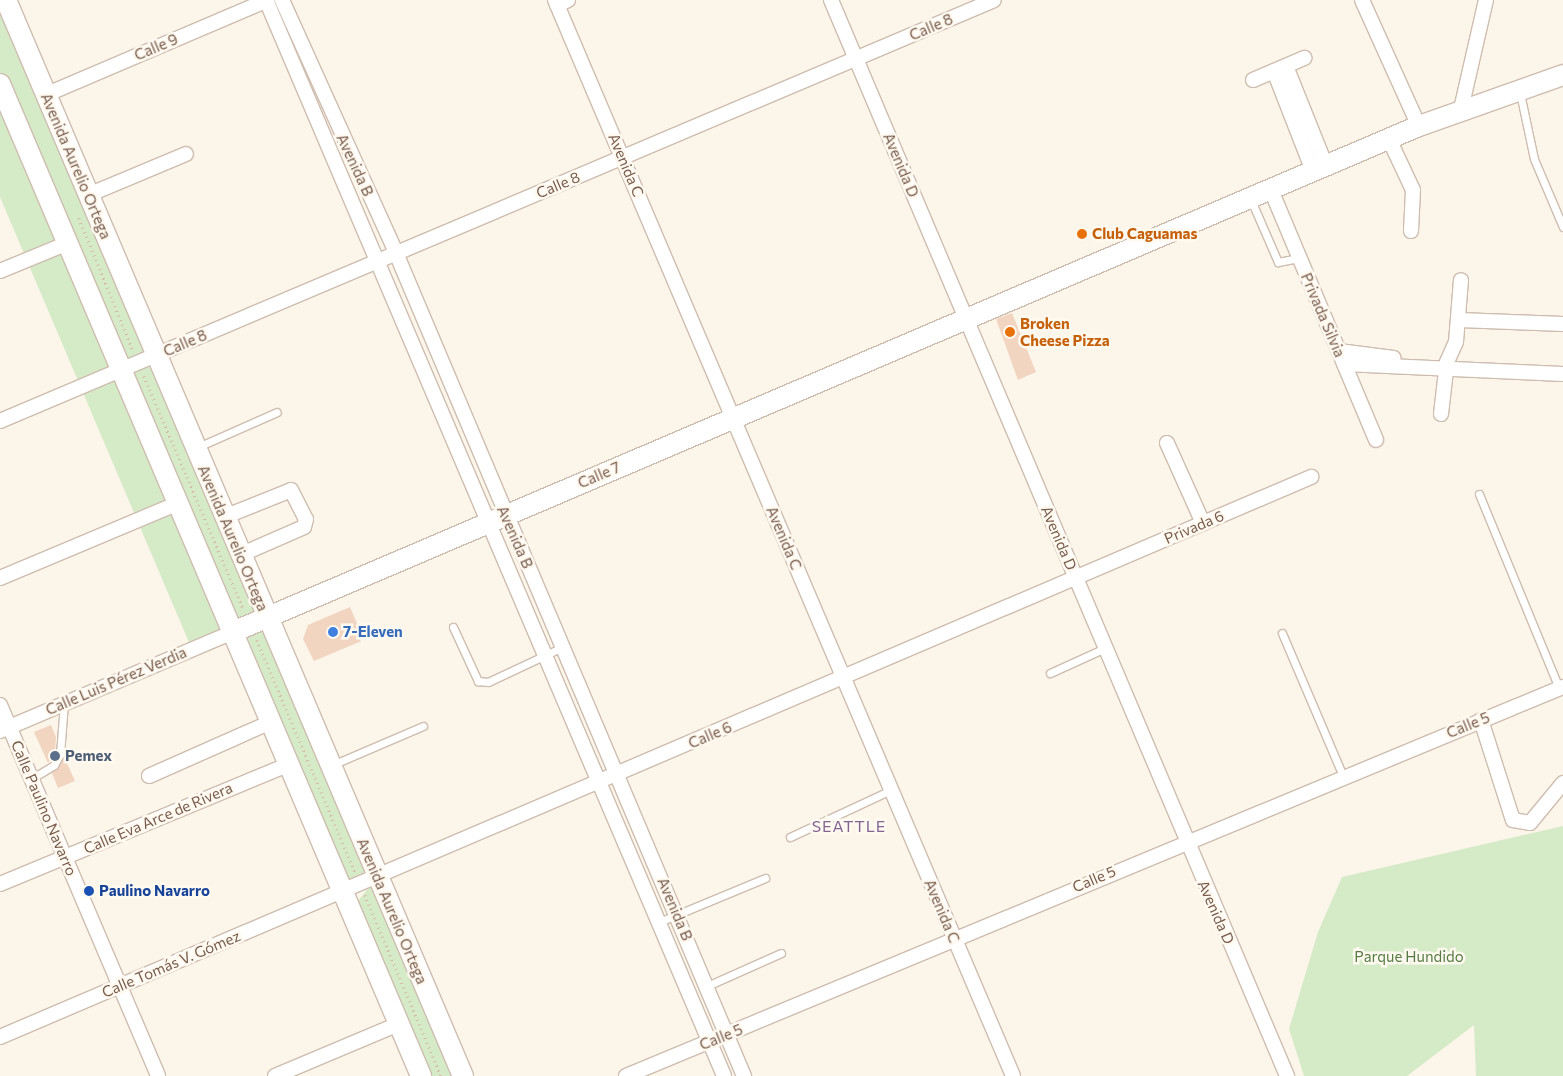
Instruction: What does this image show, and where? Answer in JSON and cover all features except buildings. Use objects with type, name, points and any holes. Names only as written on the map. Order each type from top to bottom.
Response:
[{"type":"main road","name":"Avenida Aurelio Ortega","points":[[6,0],[88,195],[139,363],[178,503],[330,765],[360,884],[399,1024],[421,1076]]},
{"type":"main road","name":"Calle 7","points":[[250,625],[1418,126],[1520,88],[1563,75]]},
{"type":"main road","name":"Avenida Aurelio Ortega","points":[[0,84],[5,111],[68,243],[139,363],[195,448],[240,555],[250,625],[271,722],[289,764],[360,884],[463,1076]]},
{"type":"street","name":"Calle 9","points":[[45,95],[266,0]]},
{"type":"street","name":"Avenida B","points":[[266,0],[396,254],[442,363],[544,656],[724,1076]]},
{"type":"street","name":"Avenida B","points":[[282,0],[307,79],[426,369],[497,519],[565,646],[744,1076]]},
{"type":"street","name":"Avenida D","points":[[832,0],[1076,578],[1184,840],[1287,1076]]},
{"type":"street","name":"Calle 8","points":[[0,421],[857,58],[973,4],[994,0]]},
{"type":"street","points":[[1362,0],[1418,126]]},
{"type":"street","points":[[1461,109],[1486,0]]},
{"type":"street","name":"Avenida C","points":[[560,2],[622,158],[1013,1076]]},
{"type":"street","points":[[1253,80],[1304,58]]},
{"type":"street","points":[[1280,68],[1320,169]]},
{"type":"street","points":[[1389,139],[1413,190],[1411,231]]},
{"type":"street","points":[[88,195],[186,154]]},
{"type":"street","name":"Privada Silvia","points":[[1271,190],[1376,440]]},
{"type":"street","points":[[0,271],[68,243]]},
{"type":"street","points":[[1441,414],[1447,366],[1460,320],[1461,280]]},
{"type":"street","points":[[1460,320],[1563,324]]},
{"type":"street","points":[[1341,358],[1563,374]]},
{"type":"street","points":[[426,369],[442,363]]},
{"type":"street","points":[[1167,443],[1203,523]]},
{"type":"street","name":"Privada 6","points":[[1076,578],[1311,478]]},
{"type":"street","points":[[224,517],[290,490],[306,519],[304,527],[240,555]]},
{"type":"street","points":[[0,578],[178,503]]},
{"type":"street","name":"Calle 6","points":[[360,884],[1076,578]]},
{"type":"street","name":"Calle Luis Pérez Verdia","points":[[5,729],[250,625]]},
{"type":"street","name":"Calle 5","points":[[626,1076],[1184,840],[1561,687]]},
{"type":"street","name":"Calle Paulino Navarro","points":[[0,705],[5,729],[31,779],[158,1076]]},
{"type":"street","points":[[1482,720],[1512,820],[1522,824],[1537,818],[1563,783]]},
{"type":"street","points":[[149,776],[271,722]]},
{"type":"street","name":"Calle Eva Arce de Rivera","points":[[0,884],[289,764]]},
{"type":"street","name":"Calle Tomás V. Gómez","points":[[0,1037],[360,884]]},
{"type":"street","points":[[275,1076],[399,1024]]},
{"type":"lane","points":[[1520,88],[1534,159],[1563,227]]},
{"type":"lane","points":[[1250,198],[1278,262],[1299,258]]},
{"type":"lane","points":[[195,448],[278,412]]},
{"type":"lane","points":[[1479,494],[1561,687]]},
{"type":"lane","points":[[453,627],[478,681],[488,682],[565,646]]},
{"type":"lane","points":[[1282,633],[1344,776]]},
{"type":"lane","points":[[1050,673],[1105,648]]},
{"type":"lane","points":[[31,779],[54,765],[60,754],[64,703]]},
{"type":"lane","points":[[330,765],[423,726]]},
{"type":"lane","points":[[790,837],[891,790]]},
{"type":"lane","points":[[658,922],[764,878]]},
{"type":"lane","points":[[707,986],[781,953]]},
{"type":"path","points":[[76,213],[441,1076]]},
{"type":"green space","points":[[0,0],[262,618],[191,648],[0,197]]},
{"type":"green space","points":[[265,625],[373,870],[349,881],[248,644],[249,633]]},
{"type":"green space","name":"Parque Hundido","points":[[1563,826],[1563,1076],[1476,1076],[1474,1025],[1407,1076],[1304,1076],[1289,1029],[1318,932],[1342,877]]},
{"type":"green space","points":[[370,886],[381,888],[462,1076],[431,1076],[358,901]]},
{"type":"place","name":"Club Caguamas","points":[[1082,234]]},
{"type":"place","name":"Broken Cheese Pizza","points":[[1010,332]]},
{"type":"place","name":"7-Eleven","points":[[333,632]]},
{"type":"place","name":"Pemex","points":[[55,756]]},
{"type":"place","name":"Paulino Navarro","points":[[89,891]]},
{"type":"district","name":"SEATTLE","points":[[849,826]]}]
